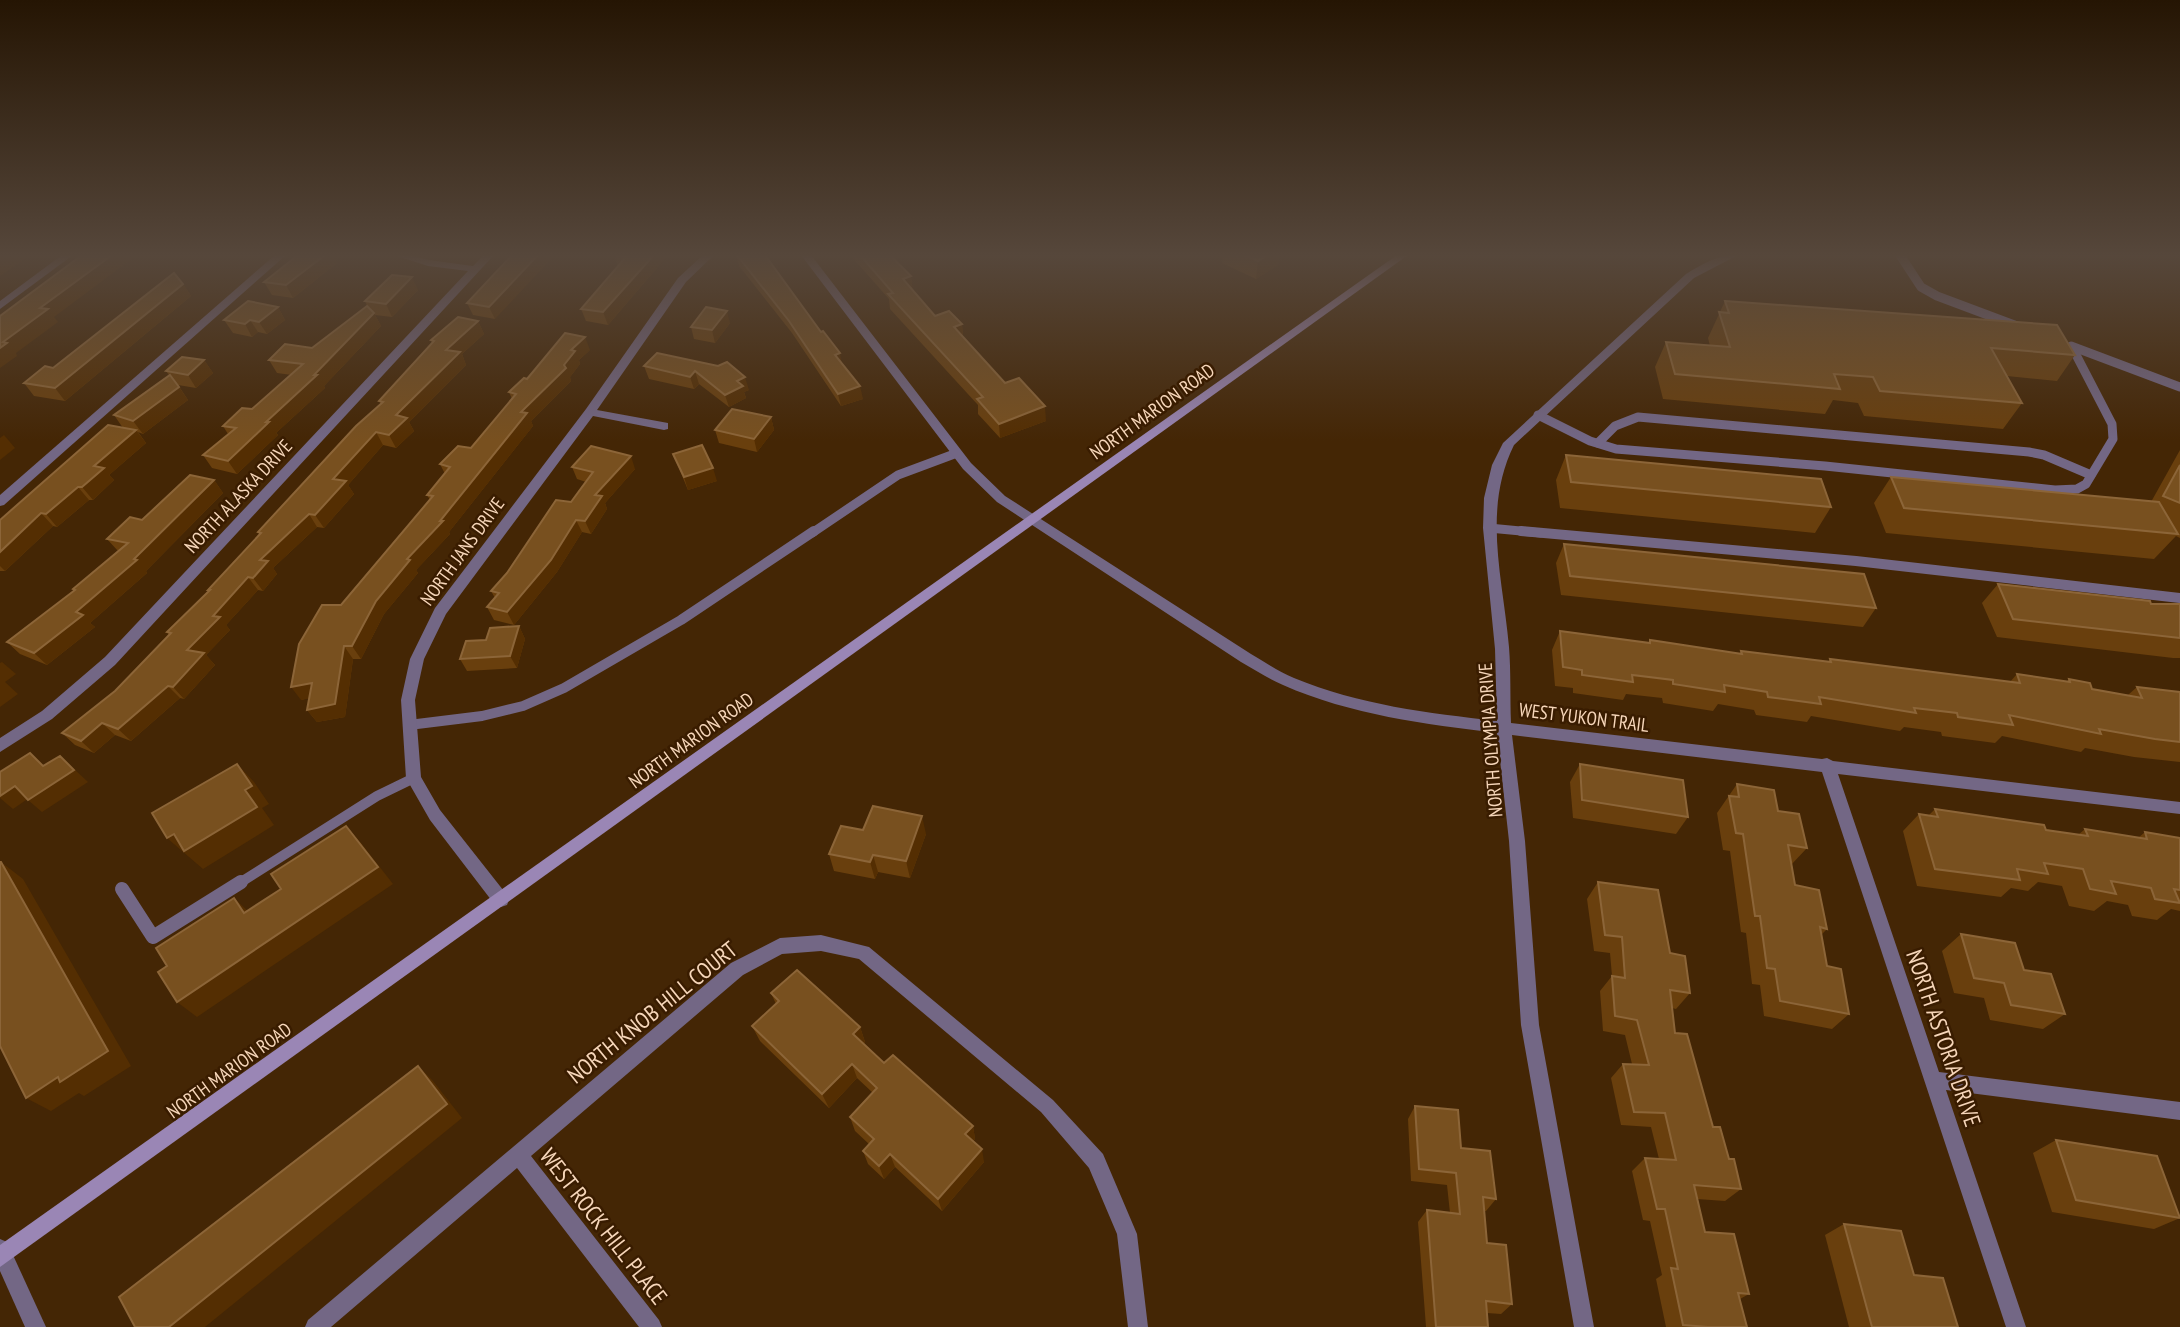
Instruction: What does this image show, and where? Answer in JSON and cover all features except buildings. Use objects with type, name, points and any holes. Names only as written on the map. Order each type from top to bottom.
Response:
[{"type":"main road","name":"NORTH MARION ROAD","points":[[1,1254],[1317,317]]},
{"type":"street","points":[[0,502],[211,317]]},
{"type":"street","name":"NORTH ALASKA DRIVE","points":[[0,746],[47,715],[110,661],[430,317]]},
{"type":"street","name":"NORTH JANS DRIVE","points":[[501,900],[435,815],[414,778],[408,700],[417,659],[440,612],[590,412],[656,317]]},
{"type":"street","name":"WEST YUKON TRAIL","points":[[853,317],[980,481],[1032,520],[1246,658],[1287,681],[1337,699],[1413,717],[2180,808]]},
{"type":"street","name":"NORTH OLYMPIA DRIVE","points":[[1584,1327],[1530,1025],[1517,841],[1504,727],[1502,649],[1489,528],[1490,498],[1498,465],[1509,443],[1645,317]]},
{"type":"street","points":[[590,412],[664,426]]},
{"type":"street","name":"NORTH ASTORIA DRIVE","points":[[1826,764],[2016,1327]]},
{"type":"street","name":"NORTH KNOB HILL COURT","points":[[315,1327],[737,969],[780,946],[821,943],[863,952],[1048,1106],[1096,1161],[1127,1234],[1138,1327]]},
{"type":"street","points":[[1933,1080],[2180,1111]]},
{"type":"street","name":"WEST ROCK HILL PLACE","points":[[518,1154],[652,1327]]},
{"type":"street","points":[[1,1254],[36,1327]]},
{"type":"lane","points":[[1993,317],[2026,329]]},
{"type":"lane","points":[[2060,342],[2180,387]]},
{"type":"lane","points":[[1538,415],[1616,449],[1825,466],[2055,490],[2077,489],[2086,484],[2113,439],[2112,424],[2072,347]]},
{"type":"lane","points":[[1598,443],[1609,429],[1620,421],[1638,417],[2029,452],[2044,455],[2091,475]]},
{"type":"lane","points":[[409,725],[523,706],[564,688],[681,620],[898,475],[957,453]]},
{"type":"lane","points":[[1489,528],[1856,561],[2180,598]]},
{"type":"lane","points":[[122,889],[153,937],[377,796],[414,778]]}]
